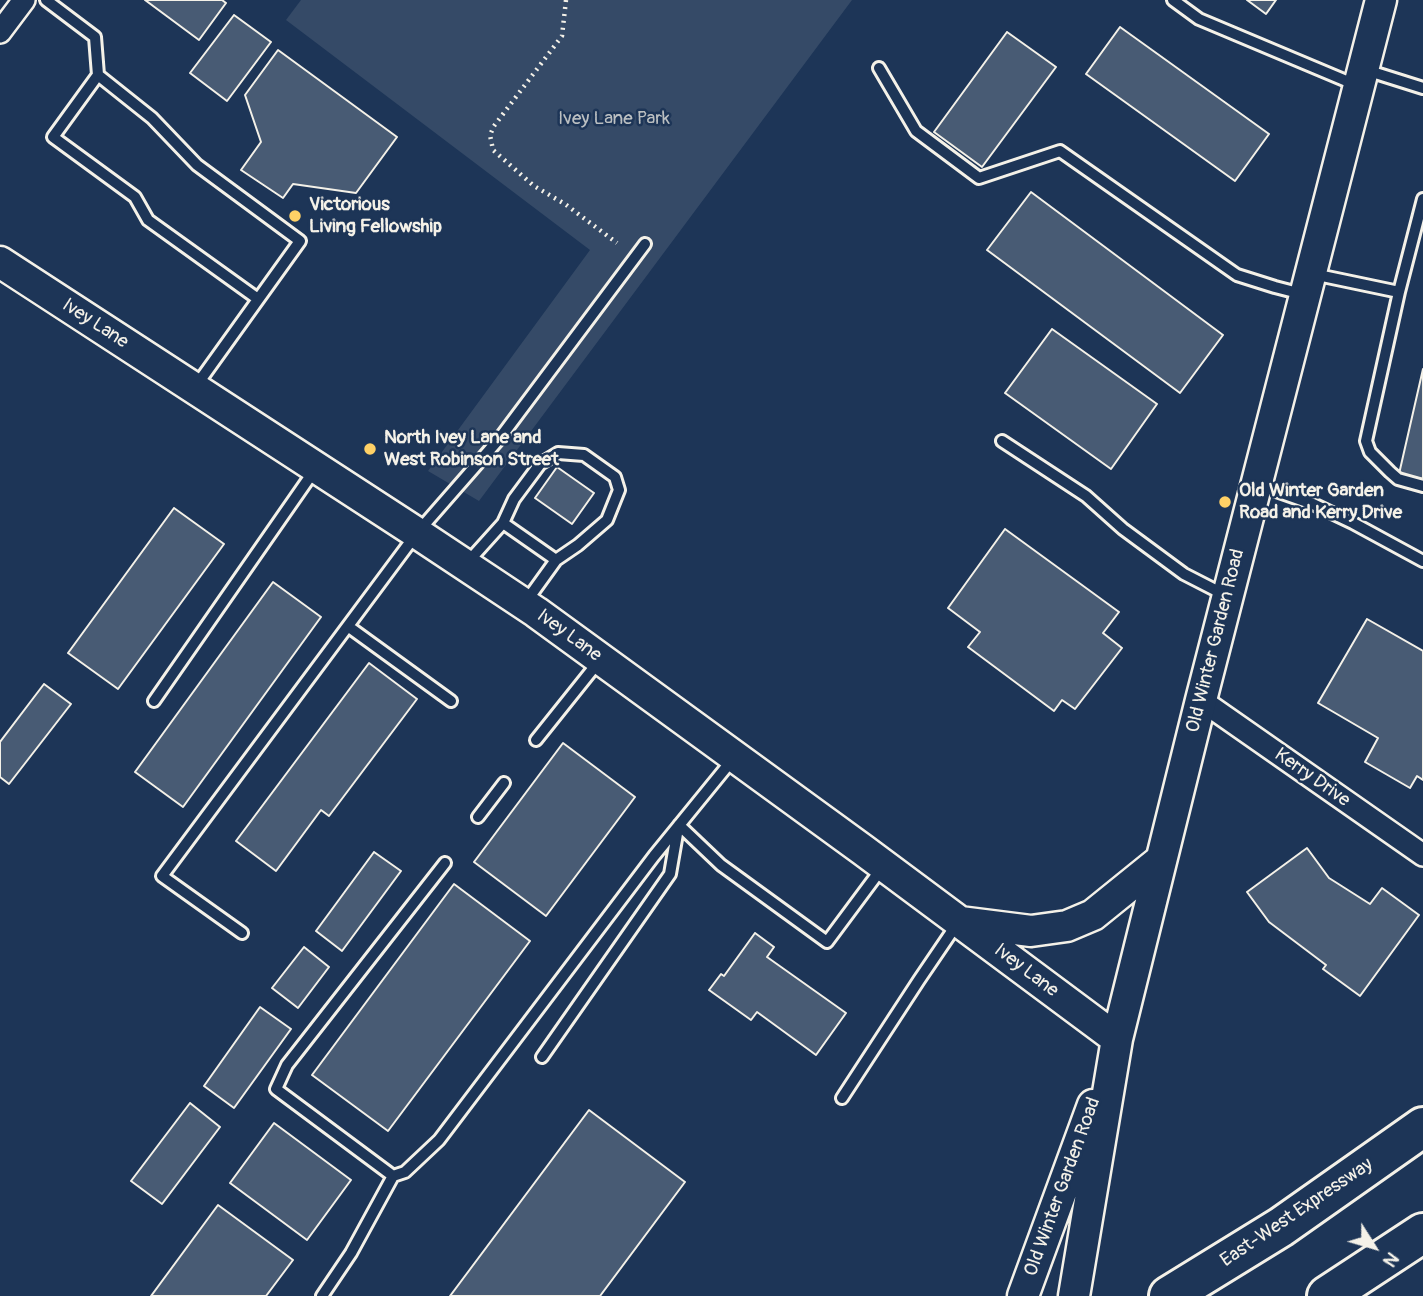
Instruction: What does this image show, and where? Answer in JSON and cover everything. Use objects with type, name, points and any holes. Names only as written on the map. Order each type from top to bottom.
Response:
[{"type":"highway","name":"East-West Expressway","points":[[1170,1295],[1281,1227],[1423,1127]]},
{"type":"highway","points":[[1327,1296],[1423,1233]]},
{"type":"main road","name":"Old Winter Garden Road","points":[[1074,1296],[1117,1039],[1227,597],[1381,0]]},
{"type":"main road","name":"Ivey Lane","points":[[0,262],[524,604],[884,865],[1117,1039]]},
{"type":"main road","points":[[959,922],[1031,931],[1067,926],[1093,915],[1161,860]]},
{"type":"main road","name":"Old Winter Garden Road","points":[[1023,1296],[1117,1039]]},
{"type":"street","points":[[0,32],[24,0]]},
{"type":"street","name":"Kerry Drive","points":[[1201,700],[1423,855]]},
{"type":"lane","points":[[46,0],[95,37],[98,75],[53,137],[135,197],[148,220],[258,299]]},
{"type":"lane","points":[[1172,0],[1199,19],[1361,78],[1423,88]]},
{"type":"lane","points":[[879,68],[916,131],[979,178],[1060,151],[1237,275],[1275,287],[1308,284],[1399,292]]},
{"type":"lane","points":[[98,75],[152,118],[197,165],[300,241],[194,388]]},
{"type":"lane","points":[[1423,199],[1366,441],[1370,452],[1398,479],[1423,486]]},
{"type":"lane","points":[[242,933],[162,876],[417,533],[500,438],[645,244]]},
{"type":"lane","points":[[1002,441],[1086,496],[1123,529],[1184,574],[1227,597]]},
{"type":"lane","points":[[466,565],[503,523],[514,499],[540,464],[558,453],[584,455],[615,477],[619,490],[607,520],[556,560],[524,604]]},
{"type":"lane","points":[[154,701],[316,468]]},
{"type":"lane","points":[[1256,484],[1313,504],[1423,561]]},
{"type":"lane","points":[[503,523],[556,560]]},
{"type":"lane","points":[[349,627],[452,701]]},
{"type":"lane","points":[[536,740],[600,659]]},
{"type":"lane","points":[[323,1296],[351,1253],[393,1176],[405,1172],[439,1140],[679,825],[735,757]]},
{"type":"lane","points":[[478,817],[505,783]]},
{"type":"lane","points":[[679,825],[721,864],[827,942],[884,865]]},
{"type":"lane","points":[[542,1058],[670,874],[679,825]]},
{"type":"lane","points":[[393,1176],[276,1089],[287,1065],[445,863]]},
{"type":"lane","points":[[842,1098],[959,922]]},
{"type":"path","points":[[566,0],[562,36],[494,126],[490,135],[493,150],[534,186],[565,204],[617,243]]},
{"type":"green space","name":"Ivey Lane Park","points":[[301,0],[852,0],[479,501],[428,471],[590,250],[286,20]]},
{"type":"building","points":[[145,0],[222,0],[226,3],[199,40]]},
{"type":"building","points":[[1247,0],[1276,0],[1266,14]]},
{"type":"building","points":[[234,15],[271,42],[227,101],[190,73]]},
{"type":"building","points":[[1120,27],[1269,134],[1235,181],[1086,74]]},
{"type":"building","points":[[1007,32],[1056,67],[982,167],[934,132]]},
{"type":"building","points":[[278,50],[397,137],[356,193],[293,184],[283,198],[241,170],[261,142],[245,95]]},
{"type":"building","points":[[1031,192],[1223,335],[1180,393],[987,250]]},
{"type":"building","points":[[1052,329],[1157,404],[1111,469],[1005,393]]},
{"type":"building","points":[[1423,369],[1423,479],[1399,474]]},
{"type":"building","points":[[557,467],[594,493],[572,524],[535,498]]},
{"type":"building","points":[[174,508],[224,544],[118,689],[68,653]]},
{"type":"building","points":[[1005,529],[1119,612],[1103,633],[1122,648],[1075,709],[1062,700],[1054,711],[968,647],[980,632],[948,608]]},
{"type":"building","points":[[273,582],[321,617],[183,807],[135,772]]},
{"type":"building","points":[[1367,619],[1423,651],[1423,780],[1417,776],[1410,788],[1365,762],[1378,738],[1318,703]]},
{"type":"building","points":[[369,663],[417,699],[329,816],[321,810],[276,871],[236,841]]},
{"type":"building","points":[[44,684],[71,704],[9,784],[0,777],[0,742]]},
{"type":"building","points":[[563,743],[635,797],[546,916],[474,862]]},
{"type":"building","points":[[1307,848],[1329,878],[1370,904],[1382,888],[1419,915],[1360,996],[1323,969],[1326,965],[1269,922],[1247,892]]},
{"type":"building","points":[[374,852],[401,871],[342,951],[316,931]]},
{"type":"building","points":[[454,884],[530,941],[388,1131],[312,1075]]},
{"type":"building","points":[[755,933],[774,947],[767,957],[846,1013],[816,1055],[757,1012],[751,1020],[709,990],[721,974],[724,976]]},
{"type":"building","points":[[304,947],[329,967],[298,1008],[272,988]]},
{"type":"building","points":[[260,1007],[291,1029],[234,1108],[204,1086]]},
{"type":"building","points":[[190,1103],[220,1127],[162,1204],[131,1181]]},
{"type":"building","points":[[589,1110],[685,1182],[600,1296],[450,1296]]},
{"type":"building","points":[[274,1123],[351,1180],[307,1240],[230,1183]]},
{"type":"building","points":[[218,1205],[293,1260],[266,1296],[151,1296]]},
{"type":"place","name":"Victorious Living Fellowship","points":[[295,216]]},
{"type":"place","name":"North Ivey Lane and West Robinson Street","points":[[370,449]]},
{"type":"place","name":"Old Winter Garden Road and Kerry Drive","points":[[1225,502]]}]
